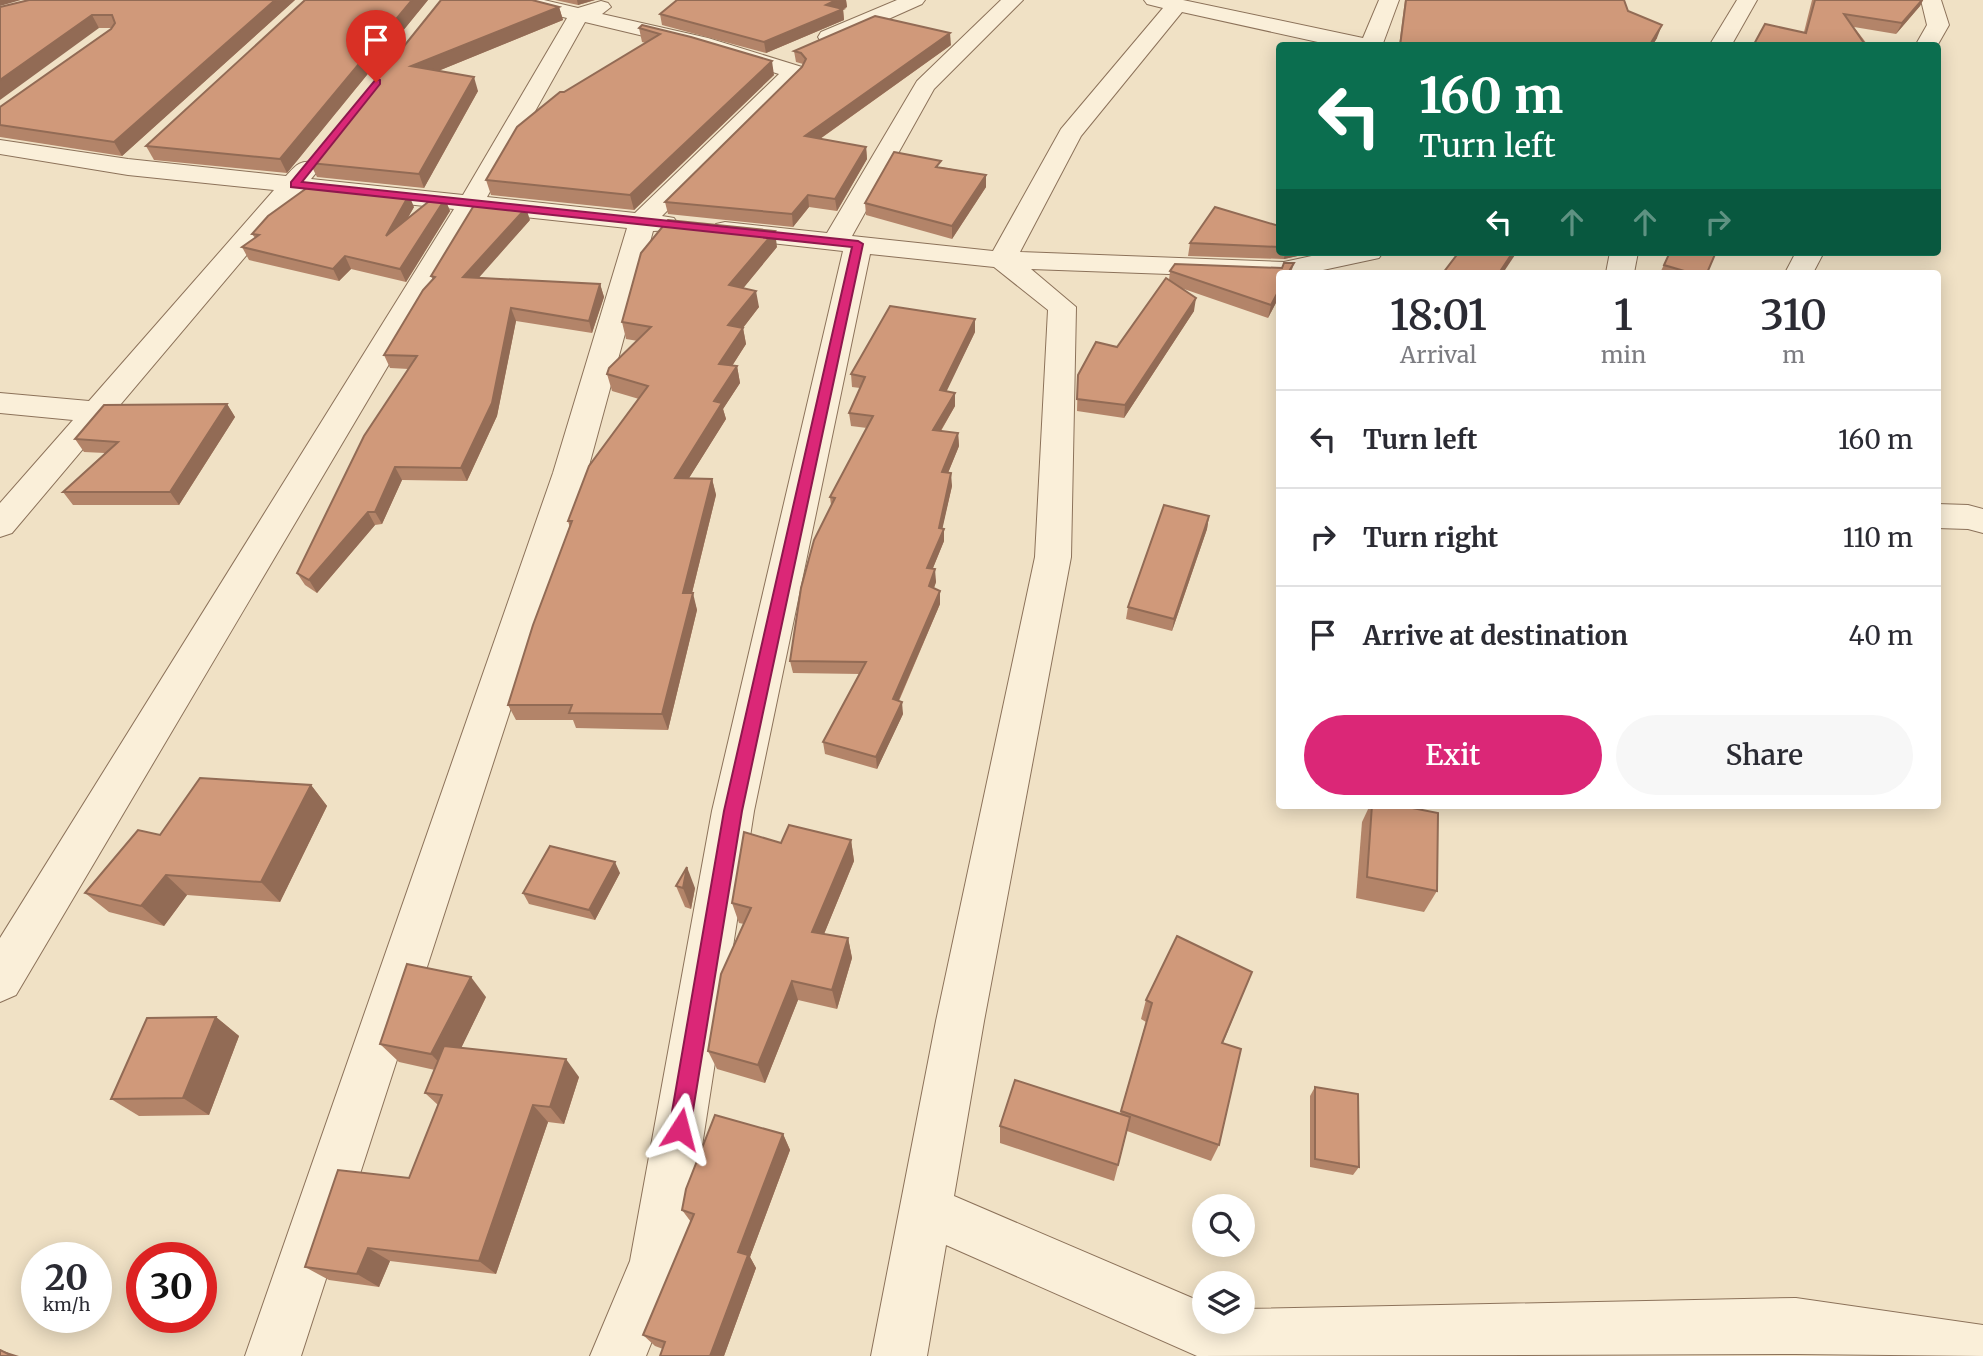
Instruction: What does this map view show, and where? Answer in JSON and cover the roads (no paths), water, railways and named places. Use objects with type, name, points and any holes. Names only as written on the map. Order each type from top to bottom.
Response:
[{"type":"street","points":[[273,1356],[570,473],[642,221],[793,72],[700,43],[517,0]]},
{"type":"street","points":[[0,980],[471,203],[579,15],[619,0]]},
{"type":"street","points":[[816,43],[915,0]]},
{"type":"street","points":[[618,1356],[657,1262],[733,811],[846,243],[925,86],[1013,0]]},
{"type":"street","points":[[1372,42],[1389,0]]},
{"type":"street","points":[[1722,42],[1747,0]]},
{"type":"street","points":[[1928,42],[1938,24],[1931,0]]},
{"type":"street","points":[[1002,260],[1070,134],[1165,3],[1351,42]]},
{"type":"street","points":[[766,64],[791,53]]},
{"type":"street","points":[[128,167],[149,148]]},
{"type":"street","points":[[4,150],[128,167],[1002,260],[1284,270],[1349,256]]},
{"type":"street","points":[[0,525],[321,152]]},
{"type":"street","points":[[899,1356],[960,1021],[1053,557],[1062,307],[1002,260]]},
{"type":"street","points":[[0,403],[98,412]]},
{"type":"street","points":[[1941,516],[1968,517],[1983,521]]},
{"type":"street","points":[[926,1210],[1218,1337],[1796,1326],[1983,1353]]}]
